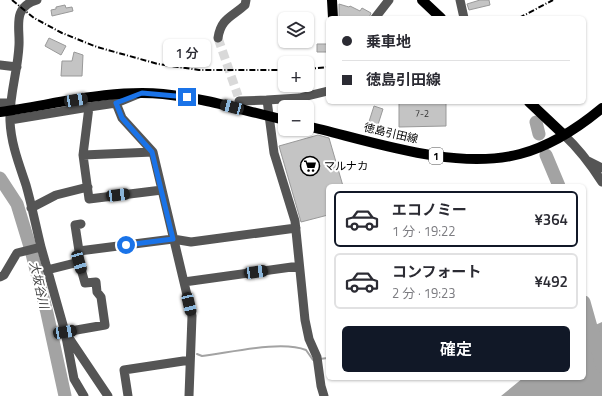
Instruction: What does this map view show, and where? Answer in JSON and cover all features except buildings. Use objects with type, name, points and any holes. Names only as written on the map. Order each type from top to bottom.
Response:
[{"type":"main road","points":[[332,0],[334,16]]},
{"type":"main road","points":[[422,0],[439,16]]},
{"type":"main road","points":[[8,112],[89,98],[142,93],[169,94],[220,104],[278,118]]},
{"type":"main road","points":[[531,104],[564,135]]},
{"type":"main road","name":"徳島引田線","points":[[314,128],[417,152],[462,158],[492,158],[519,154],[538,148],[584,123],[602,108]]},
{"type":"street","points":[[218,38],[221,25],[227,18],[245,5],[246,0]]},
{"type":"street","points":[[377,16],[389,0]]},
{"type":"street","points":[[460,0],[464,16]]},
{"type":"street","points":[[31,1],[19,17],[17,26],[19,44],[17,67],[8,112],[12,143],[31,208],[40,248],[65,332],[74,379],[84,396]]},
{"type":"street","points":[[0,65],[17,67]]},
{"type":"street","points":[[220,104],[238,99],[267,100],[299,98],[326,91]]},
{"type":"street","points":[[8,112],[89,108],[116,103],[142,93]]},
{"type":"street","points":[[267,100],[274,153],[296,228],[305,320],[309,339],[317,359],[324,396]]},
{"type":"street","points":[[0,103],[8,112]]},
{"type":"street","points":[[116,103],[122,118],[152,152],[162,190],[192,316],[189,396]]},
{"type":"street","points":[[89,108],[83,155],[89,199],[162,190]]},
{"type":"street","points":[[564,135],[576,145],[602,182]]},
{"type":"street","points":[[83,155],[152,152]]},
{"type":"street","points":[[588,160],[602,168]]},
{"type":"street","points":[[31,208],[56,194],[88,187]]},
{"type":"street","points":[[65,332],[105,325],[101,297],[97,292],[96,282],[85,283],[79,262],[75,225],[81,224]]},
{"type":"street","points":[[79,251],[173,239],[191,242],[296,228]]},
{"type":"street","points":[[0,277],[4,275],[17,253],[40,248]]},
{"type":"street","points":[[47,270],[79,262]]},
{"type":"street","points":[[184,282],[299,266]]},
{"type":"street","points":[[65,332],[108,396]]},
{"type":"street","points":[[128,396],[124,370],[190,360]]},
{"type":"shaded area","points":[[602,322],[602,396],[501,396],[521,380],[586,380],[586,329]]},
{"type":"waterway","points":[[536,122],[539,134]]},
{"type":"waterway","points":[[546,155],[558,184]]},
{"type":"waterway","name":"大坂谷川","points":[[0,178],[17,204],[31,250],[47,313],[65,396]]},
{"type":"waterway","points":[[586,309],[602,366]]},
{"type":"waterway","points":[[197,354],[202,356],[255,348],[283,346],[306,350],[313,360],[315,360]]},
{"type":"waterway","points":[[319,359],[326,358]]},
{"type":"tunnel","points":[[218,38],[238,96]]},
{"type":"railway","points":[[12,0],[34,18],[62,33],[97,47],[158,64],[199,70],[278,70]]},
{"type":"railway","points":[[523,16],[553,0]]},
{"type":"railway","points":[[314,68],[326,67]]},
{"type":"place","name":"マルナカ","points":[[310,166]]},
{"type":"route","points":[[126,245],[173,239],[152,152],[138,134],[122,118],[116,107],[116,103],[142,93],[187,97]]}]
